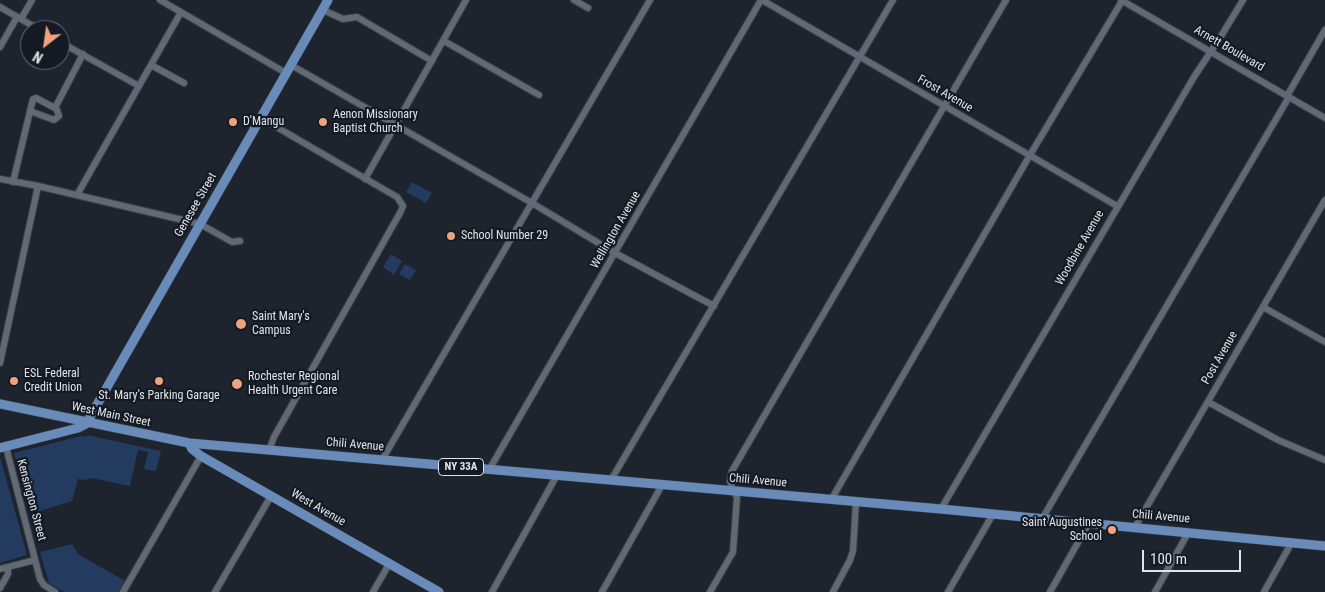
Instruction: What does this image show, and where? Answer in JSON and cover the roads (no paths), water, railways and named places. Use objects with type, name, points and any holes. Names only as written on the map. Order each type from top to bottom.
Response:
[{"type":"main road","name":"Genesee Street","points":[[87,422],[328,0]]},
{"type":"main road","name":"West Main Street","points":[[0,404],[188,443]]},
{"type":"main road","points":[[3,447],[78,428],[84,426],[87,422]]},
{"type":"main road","name":"Chili Avenue","points":[[188,443],[941,509],[1325,546]]},
{"type":"main road","name":"West Avenue","points":[[188,443],[201,456],[439,592]]},
{"type":"street","points":[[0,46],[32,0]]},
{"type":"street","points":[[160,0],[395,125],[616,253],[714,306]]},
{"type":"street","points":[[365,179],[466,0]]},
{"type":"street","points":[[574,0],[588,8]]},
{"type":"street","points":[[382,460],[650,0]]},
{"type":"street","name":"Frost Avenue","points":[[761,0],[1117,206]]},
{"type":"street","name":"Wellington Avenue","points":[[489,470],[761,0]]},
{"type":"street","points":[[612,480],[893,0]]},
{"type":"street","points":[[710,592],[734,552],[737,497],[730,481],[732,471],[1006,0]]},
{"type":"street","points":[[831,500],[1121,0]]},
{"type":"street","name":"Arnett Boulevard","points":[[1121,0],[1325,118]]},
{"type":"street","name":"Woodbine Avenue","points":[[941,509],[1194,76],[1243,0]]},
{"type":"street","points":[[0,7],[22,20]]},
{"type":"street","points":[[323,10],[343,18],[357,16],[432,61]]},
{"type":"street","points":[[77,195],[182,12]]},
{"type":"street","points":[[1042,519],[1288,97],[1325,30]]},
{"type":"street","points":[[444,40],[539,95]]},
{"type":"street","points":[[70,47],[139,86]]},
{"type":"street","points":[[55,108],[82,54]]},
{"type":"street","points":[[151,65],[184,83]]},
{"type":"street","points":[[13,182],[30,111],[34,98],[55,108],[59,116],[54,120],[30,111]]},
{"type":"street","points":[[261,118],[397,197],[402,203],[401,211],[274,437],[270,450]]},
{"type":"street","points":[[0,179],[38,186],[200,224],[232,242],[240,241]]},
{"type":"street","points":[[0,362],[38,186]]},
{"type":"street","name":"Post Avenue","points":[[1135,528],[1325,200]]},
{"type":"street","points":[[1263,307],[1325,342]]},
{"type":"street","points":[[1208,402],[1278,440],[1325,460]]},
{"type":"street","name":"Kensington Street","points":[[3,447],[42,582],[55,592]]},
{"type":"street","points":[[123,592],[201,456]]},
{"type":"street","points":[[492,592],[557,475]]},
{"type":"street","points":[[602,592],[662,485]]},
{"type":"street","points":[[215,592],[271,496]]},
{"type":"street","points":[[833,592],[848,566],[853,551],[856,502]]},
{"type":"street","points":[[948,592],[993,514]]},
{"type":"street","points":[[1050,592],[1089,523]]},
{"type":"street","points":[[1155,592],[1188,533]]},
{"type":"street","points":[[1264,592],[1292,542]]},
{"type":"street","points":[[0,568],[35,560]]},
{"type":"street","points":[[373,592],[389,564]]},
{"type":"street","points":[[0,588],[8,574],[8,566]]},
{"type":"place","name":"D'Mangu","points":[[233,122]]},
{"type":"place","name":"Aenon Missionary Baptist Church","points":[[323,122]]},
{"type":"place","name":"School Number 29","points":[[451,236]]},
{"type":"place","name":"Saint Mary's Campus","points":[[241,324]]},
{"type":"place","name":"ESL Federal Credit Union","points":[[14,381]]},
{"type":"place","name":"St. Mary's Parking Garage","points":[[159,381]]},
{"type":"place","name":"Rochester Regional Health Urgent Care","points":[[237,384]]},
{"type":"place","name":"Saint Augustines School","points":[[1112,530]]}]
